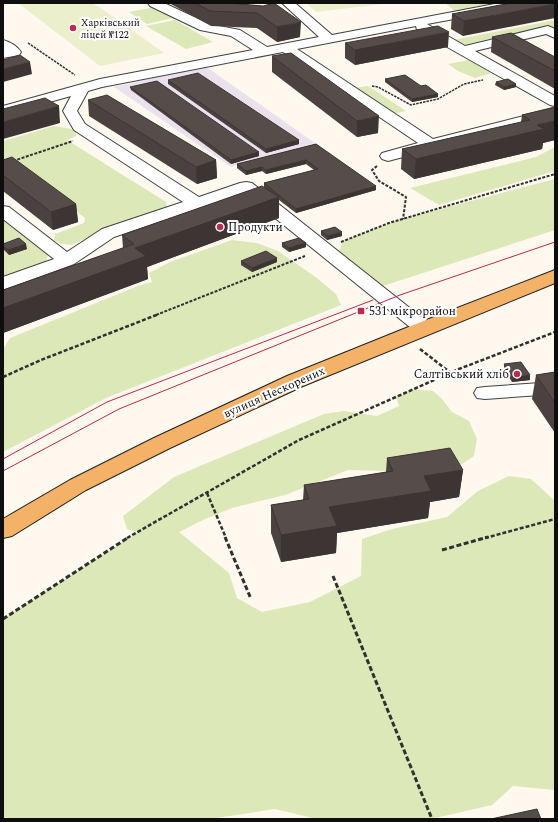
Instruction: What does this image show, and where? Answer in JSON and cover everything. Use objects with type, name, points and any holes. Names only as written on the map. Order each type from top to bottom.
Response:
[{"type":"main road","name":"вулиця Нескорених","points":[[3,530],[78,485],[162,443],[295,381],[423,328],[555,276]]},
{"type":"lane","points":[[154,3],[205,27],[235,33],[264,51]]},
{"type":"lane","points":[[288,3],[329,39]]},
{"type":"lane","points":[[3,111],[86,87],[264,51],[519,3]]},
{"type":"lane","points":[[414,23],[555,102]]},
{"type":"lane","points":[[463,50],[548,30],[555,34]]},
{"type":"lane","points":[[3,44],[14,52],[3,54]]},
{"type":"lane","points":[[285,48],[431,145]]},
{"type":"lane","points":[[86,87],[70,111],[79,128],[196,204]]},
{"type":"lane","points":[[388,156],[555,112]]},
{"type":"lane","points":[[3,284],[67,260],[108,233],[246,186],[423,328]]},
{"type":"lane","points":[[3,211],[67,260]]},
{"type":"lane","points":[[485,393],[555,388]]},
{"type":"path","points":[[28,43],[86,87]]},
{"type":"path","points":[[344,87],[362,85],[378,86],[411,105],[438,99],[464,84],[506,75]]},
{"type":"path","points":[[10,162],[91,136]]},
{"type":"path","points":[[388,156],[372,170],[379,181],[406,197],[402,219]]},
{"type":"path","points":[[3,377],[41,360],[402,219],[555,174]]},
{"type":"path","points":[[3,619],[122,541],[299,440],[451,373],[555,332]]},
{"type":"path","points":[[420,349],[451,373]]},
{"type":"path","points":[[207,493],[251,599]]},
{"type":"path","points":[[442,550],[555,519]]},
{"type":"path","points":[[333,576],[432,819]]},
{"type":"shaded area","points":[[205,66],[315,143],[231,167],[114,87]]},
{"type":"green space","points":[[18,3],[90,3],[98,6],[164,53],[100,66]]},
{"type":"green space","points":[[306,3],[382,3],[383,4],[316,12]]},
{"type":"green space","points":[[445,3],[520,3],[459,14]]},
{"type":"green space","points":[[155,7],[177,17],[147,24],[129,12]]},
{"type":"green space","points":[[175,20],[213,42],[186,49],[146,26]]},
{"type":"green space","points":[[555,20],[555,31],[547,29],[462,45],[453,40]]},
{"type":"green space","points":[[469,60],[491,73],[475,78],[458,71],[448,64]]},
{"type":"green space","points":[[368,86],[406,111],[392,114],[353,88]]},
{"type":"green space","points":[[54,126],[72,129],[76,132],[76,136],[67,140],[166,202],[167,208],[100,232],[72,245],[61,244],[54,240],[55,234],[84,223],[85,218],[59,199],[3,173],[3,141]]},
{"type":"green space","points":[[555,147],[555,171],[439,205],[410,188],[536,157]]},
{"type":"green space","points":[[555,179],[555,230],[380,287],[339,252],[343,241],[402,219]]},
{"type":"green space","points":[[3,217],[43,246],[48,255],[46,261],[3,276]]},
{"type":"green space","points":[[232,240],[257,243],[278,251],[317,278],[336,294],[341,305],[106,398],[3,452],[3,349],[10,338],[138,286],[152,282],[149,273],[170,262]]},
{"type":"green space","points":[[414,389],[433,391],[442,399],[452,412],[469,421],[477,439],[474,456],[459,466],[390,471],[348,470],[285,495],[232,508],[179,532],[229,573],[237,598],[262,612],[310,602],[361,576],[362,539],[392,529],[447,517],[478,491],[509,476],[531,479],[555,501],[555,790],[513,786],[492,805],[431,819],[317,819],[275,809],[210,819],[3,819],[3,619],[138,532],[127,529],[123,516],[174,477],[324,414],[344,411],[377,416],[399,406],[396,397]]},
{"type":"building","points":[[195,3],[229,3],[263,6],[274,3],[301,22],[277,27],[257,13],[210,11]]},
{"type":"building","points":[[511,3],[555,4],[464,21],[452,14]]},
{"type":"building","points":[[438,26],[449,32],[355,50],[345,43]]},
{"type":"building","points":[[511,33],[555,57],[555,71],[492,37]]},
{"type":"building","points":[[291,53],[379,116],[357,121],[272,56]]},
{"type":"building","points":[[20,55],[30,62],[3,69],[3,60]]},
{"type":"building","points":[[198,73],[299,140],[266,149],[168,80]]},
{"type":"building","points":[[405,75],[421,86],[426,85],[438,94],[412,99],[385,79]]},
{"type":"building","points":[[508,79],[516,84],[504,87],[496,82]]},
{"type":"building","points":[[157,81],[259,152],[231,160],[130,87]]},
{"type":"building","points":[[107,95],[216,160],[196,167],[88,100]]},
{"type":"building","points":[[45,98],[59,106],[3,122],[3,109]]},
{"type":"building","points":[[555,107],[555,121],[537,125],[544,129],[416,159],[402,149],[530,120],[522,115]]},
{"type":"building","points":[[316,144],[376,186],[296,209],[264,183],[318,169],[306,160],[266,170],[262,167],[246,171],[237,164]]},
{"type":"building","points":[[12,157],[76,204],[51,212],[3,175],[3,160]]},
{"type":"building","points":[[262,186],[279,197],[135,248],[146,256],[3,308],[3,290],[134,244],[122,235]]},
{"type":"building","points":[[335,227],[342,232],[328,236],[321,231]]},
{"type":"building","points":[[19,238],[26,244],[8,250],[3,246],[3,244]]},
{"type":"building","points":[[299,238],[306,243],[289,248],[282,243]]},
{"type":"building","points":[[266,251],[277,258],[252,268],[241,261]]},
{"type":"building","points":[[521,362],[530,375],[513,378],[504,364]]},
{"type":"building","points":[[555,372],[555,403],[536,375]]},
{"type":"building","points":[[450,448],[463,470],[424,476],[431,491],[329,507],[337,526],[281,535],[271,505],[309,499],[304,485],[393,471],[387,458]]},
{"type":"building","points":[[537,809],[541,819],[491,819]]},
{"type":"tram line","points":[[3,471],[119,409],[400,295],[555,242]]},
{"type":"tram line","points":[[3,459],[107,402],[373,300]]},
{"type":"place","name":"Харківський ліцей №122","points":[[73,28]]},
{"type":"place","name":"Продукти","points":[[220,227]]},
{"type":"place","name":"531 мікрорайон","points":[[361,311]]},
{"type":"place","name":"Салтівський хліб","points":[[517,374]]}]
